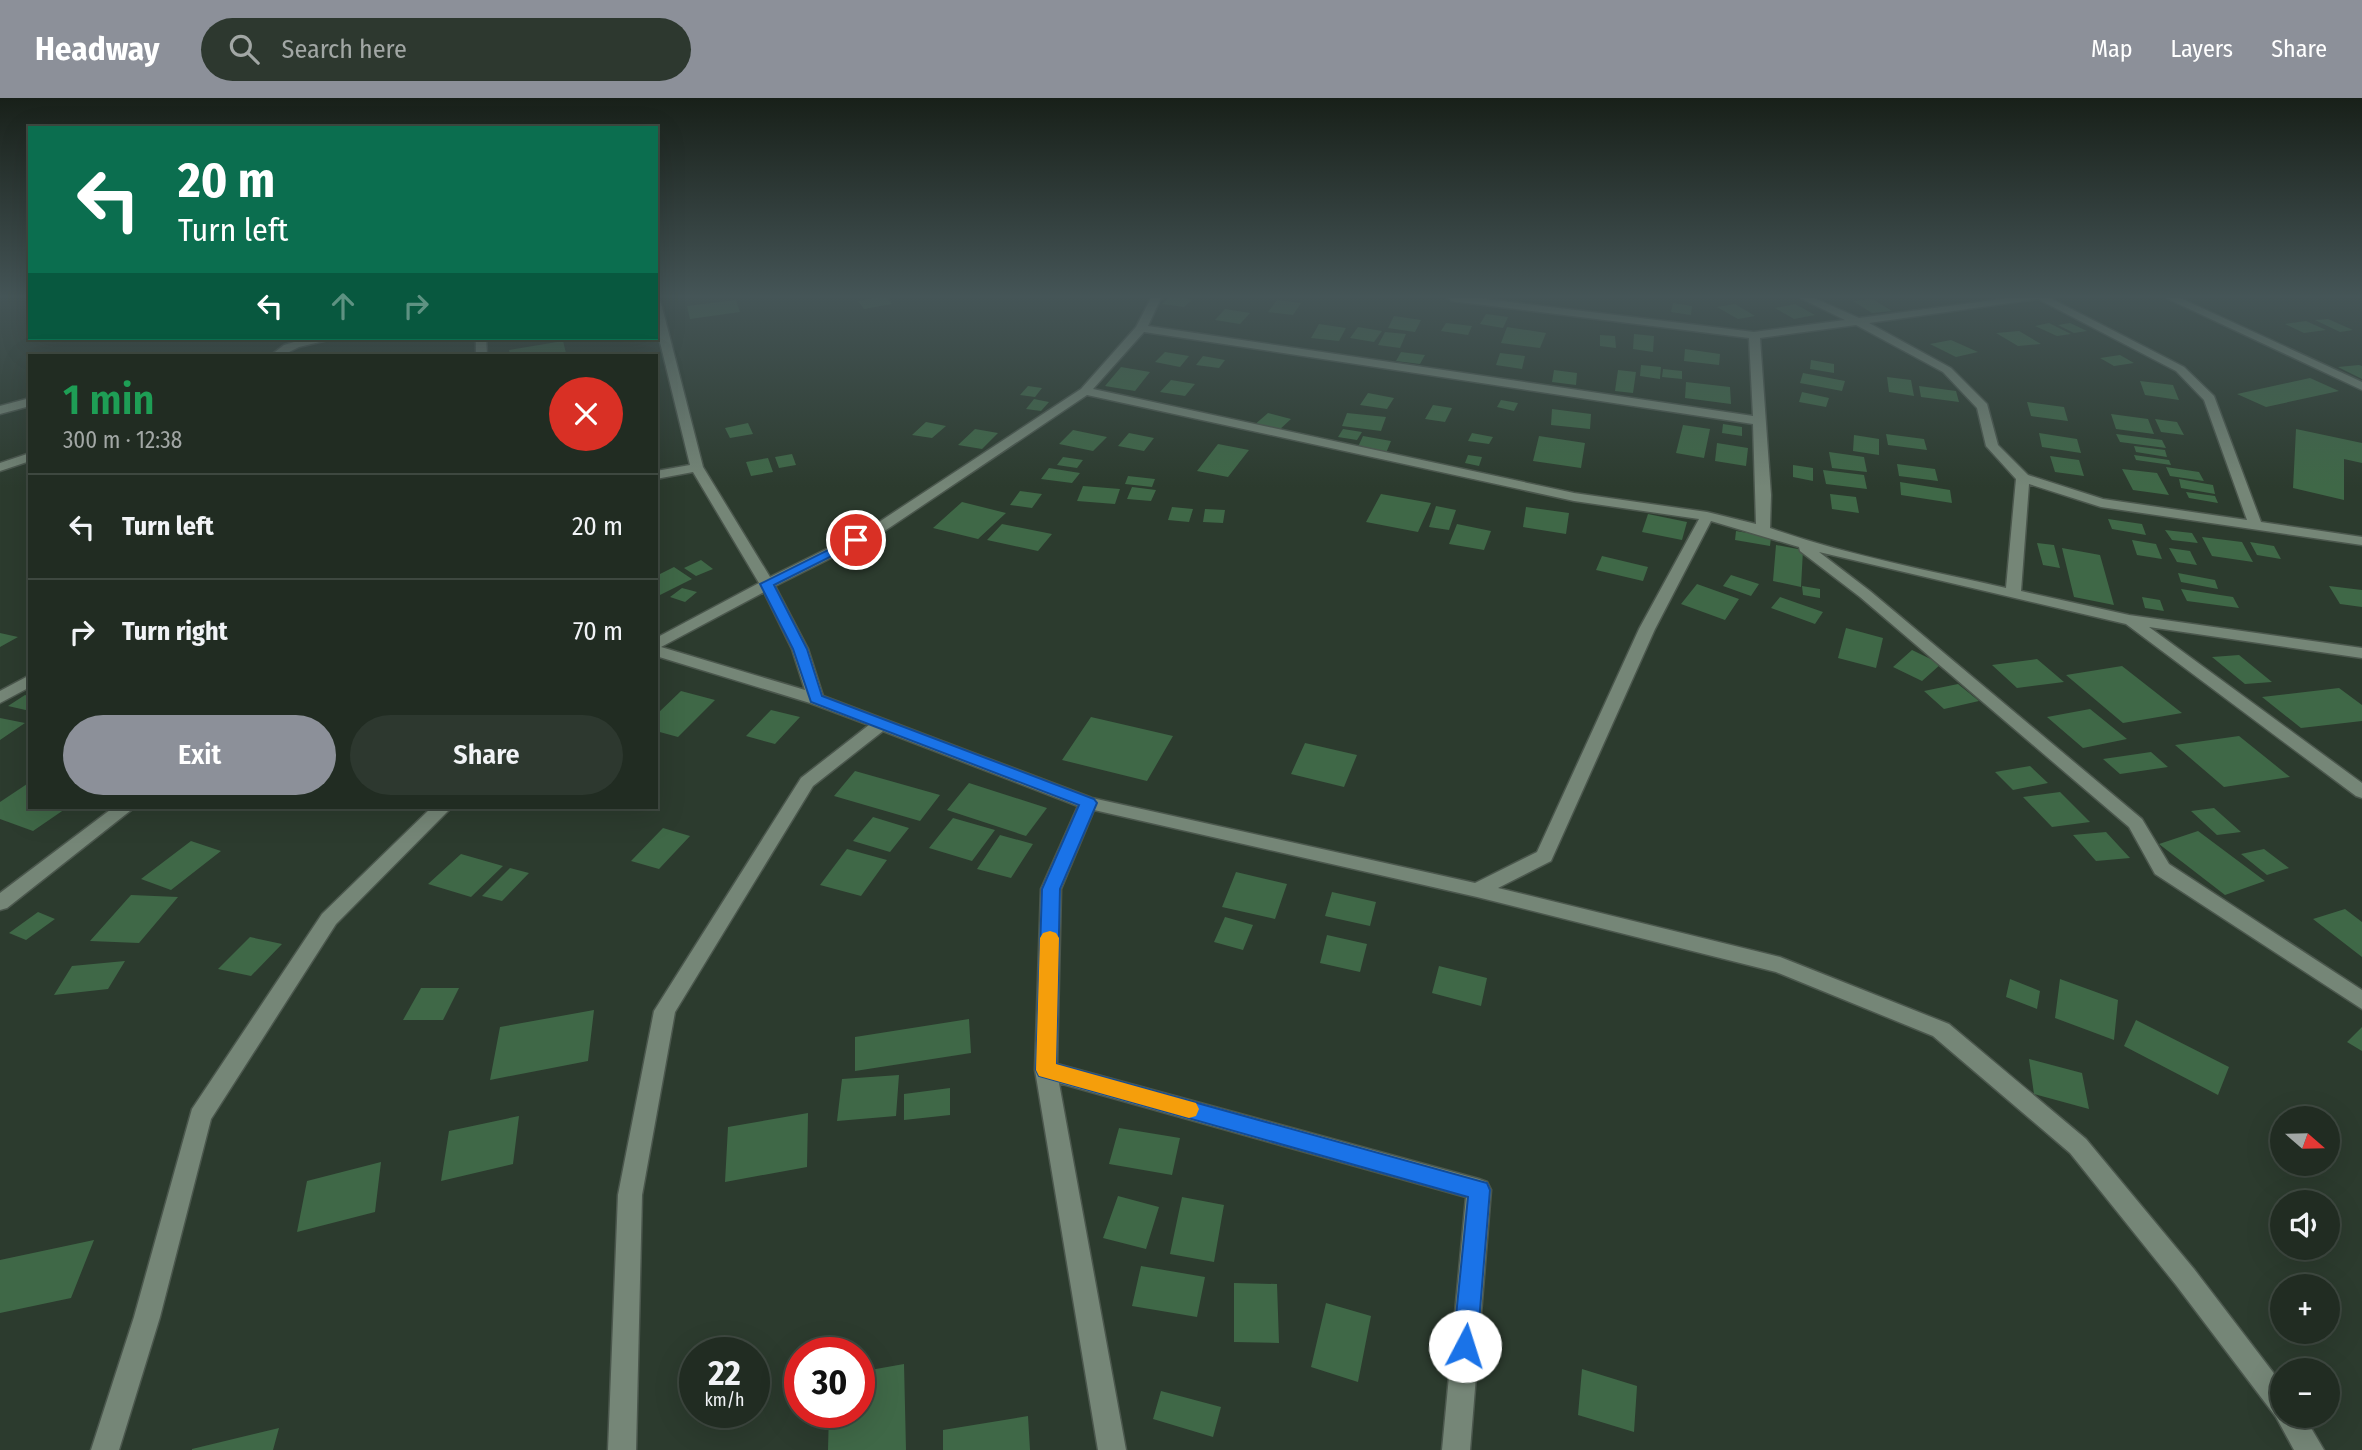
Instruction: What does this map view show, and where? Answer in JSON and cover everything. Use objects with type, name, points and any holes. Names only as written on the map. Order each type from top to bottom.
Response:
[{"type":"street","points":[[671,361],[697,467],[767,584],[800,649],[816,699]]},
{"type":"street","points":[[658,643],[767,584],[878,529],[1085,391],[1112,361]]},
{"type":"street","points":[[1361,361],[1760,421]]},
{"type":"street","points":[[1756,361],[1763,530]]},
{"type":"street","points":[[1931,361],[1947,370],[1983,407],[1992,446],[2023,478],[2101,503],[2362,541]]},
{"type":"street","points":[[2165,361],[2180,369],[2210,399],[2255,524]]},
{"type":"street","points":[[2308,361],[2362,386]]},
{"type":"street","points":[[1085,391],[1574,497],[1707,516],[1797,542],[2129,620],[2362,653]]},
{"type":"street","points":[[0,410],[28,403]]},
{"type":"street","points":[[0,467],[28,458]]},
{"type":"street","points":[[658,475],[697,467]]},
{"type":"street","points":[[2012,593],[2023,478]]},
{"type":"street","points":[[1476,890],[1544,856],[1647,629],[1707,516]]},
{"type":"street","points":[[1797,542],[1866,594],[2136,823],[2162,869],[2362,1001]]},
{"type":"street","points":[[2129,620],[2362,792]]},
{"type":"street","points":[[658,652],[816,699],[1088,803],[1476,890],[1780,965],[1941,1030],[2078,1146],[2185,1277],[2270,1390]]},
{"type":"street","points":[[0,698],[28,681]]},
{"type":"street","points":[[622,1450],[630,1195],[665,1010],[752,865],[807,782],[881,724]]},
{"type":"street","points":[[1088,803],[1051,889],[1046,1070],[1112,1450]]},
{"type":"street","points":[[0,903],[123,809]]},
{"type":"street","points":[[105,1450],[147,1317],[200,1116],[329,919],[441,809]]},
{"type":"street","points":[[1046,1070],[1479,1190],[1456,1450]]},
{"type":"street","points":[[2296,1428],[2310,1450]]},
{"type":"building","points":[[1156,361],[1185,361],[1180,367]]},
{"type":"building","points":[[1199,361],[1224,361],[1219,368],[1196,365]]},
{"type":"building","points":[[1397,361],[1422,361],[1420,364]]},
{"type":"building","points":[[1497,361],[1524,361],[1522,369],[1496,365]]},
{"type":"building","points":[[1685,361],[1719,361],[1719,365]]},
{"type":"building","points":[[1811,361],[1834,364],[1834,373],[1810,369]]},
{"type":"building","points":[[2105,361],[2134,363],[2114,366]]},
{"type":"building","points":[[1641,365],[1661,367],[1660,379],[1640,376]]},
{"type":"building","points":[[2362,366],[2362,379],[2338,367]]},
{"type":"building","points":[[1121,367],[1150,372],[1135,391],[1105,386]]},
{"type":"building","points":[[1663,369],[1682,371],[1682,379],[1662,377]]},
{"type":"building","points":[[1554,370],[1577,373],[1576,385],[1552,382]]},
{"type":"building","points":[[1618,370],[1636,372],[1633,393],[1615,391]]},
{"type":"building","points":[[1803,373],[1845,381],[1842,391],[1800,383]]},
{"type":"building","points":[[1887,377],[1911,380],[1914,396],[1889,392]]},
{"type":"building","points":[[2310,378],[2339,391],[2266,407],[2237,394]]},
{"type":"building","points":[[1171,380],[1195,384],[1185,396],[1160,392]]},
{"type":"building","points":[[2140,381],[2173,385],[2179,400],[2145,395]]},
{"type":"building","points":[[1686,382],[1730,387],[1731,404],[1685,398]]},
{"type":"building","points":[[1028,386],[1042,388],[1035,397],[1020,395]]},
{"type":"building","points":[[1919,386],[1956,391],[1959,402],[1921,397]]},
{"type":"building","points":[[1802,392],[1829,398],[1826,407],[1799,402]]},
{"type":"building","points":[[1368,393],[1394,398],[1387,409],[1360,405]]},
{"type":"building","points":[[1034,399],[1049,402],[1041,411],[1026,409]]},
{"type":"building","points":[[1501,400],[1518,403],[1514,411],[1497,407]]},
{"type":"building","points":[[2027,402],[2064,407],[2068,421],[2031,416]]},
{"type":"building","points":[[1433,405],[1452,408],[1445,422],[1425,419]]},
{"type":"building","points":[[1552,409],[1591,414],[1590,429],[1551,425]]},
{"type":"building","points":[[1268,413],[1291,419],[1277,432],[1253,426]]},
{"type":"building","points":[[1347,413],[1386,417],[1381,431],[1342,426]]},
{"type":"building","points":[[2111,414],[2148,419],[2154,434],[2116,429]]},
{"type":"building","points":[[2155,419],[2177,422],[2184,435],[2161,432]]},
{"type":"building","points":[[926,422],[946,426],[932,438],[912,435]]},
{"type":"building","points":[[748,423],[753,434],[730,438],[725,428]]},
{"type":"building","points":[[1723,424],[1742,427],[1742,436],[1722,433]]},
{"type":"building","points":[[1683,425],[1710,429],[1704,458],[1676,453]]},
{"type":"building","points":[[975,429],[998,433],[982,449],[958,445]]},
{"type":"building","points":[[1343,429],[1362,432],[1357,440],[1338,437]]},
{"type":"building","points":[[2296,429],[2362,443],[2362,463],[2344,459],[2344,500],[2293,488]]},
{"type":"building","points":[[1073,430],[1107,437],[1093,451],[1059,444]]},
{"type":"building","points":[[1129,433],[1154,438],[1144,451],[1118,446]]},
{"type":"building","points":[[1472,433],[1493,437],[1489,444],[1468,441]]},
{"type":"building","points":[[2039,433],[2077,439],[2081,453],[2042,447]]},
{"type":"building","points":[[1886,434],[1924,439],[1927,450],[1888,445]]},
{"type":"building","points":[[2116,434],[2162,440],[2166,448],[2120,442]]},
{"type":"building","points":[[1854,435],[1879,439],[1879,455],[1853,451]]},
{"type":"building","points":[[1363,436],[1391,441],[1386,453],[1357,449]]},
{"type":"building","points":[[1539,436],[1585,443],[1581,468],[1533,461]]},
{"type":"building","points":[[1717,443],[1748,448],[1746,466],[1715,461]]},
{"type":"building","points":[[1218,444],[1249,450],[1228,477],[1197,471]]},
{"type":"building","points":[[2134,446],[2165,450],[2167,457],[2136,452]]},
{"type":"building","points":[[1829,452],[1864,457],[1867,472],[1832,468]]},
{"type":"building","points":[[792,454],[796,465],[779,468],[775,457]]},
{"type":"building","points":[[1468,455],[1482,457],[1479,466],[1465,463]]},
{"type":"building","points":[[2134,455],[2169,460],[2171,465],[2136,460]]},
{"type":"building","points":[[2050,456],[2079,460],[2084,476],[2055,472]]},
{"type":"building","points":[[1063,457],[1083,460],[1077,468],[1057,465]]},
{"type":"building","points":[[768,458],[773,472],[751,476],[746,462]]},
{"type":"building","points":[[1897,464],[1935,469],[1938,481],[1899,476]]},
{"type":"building","points":[[1793,465],[1813,468],[1813,481],[1793,477]]},
{"type":"building","points":[[2166,467],[2199,472],[2204,481],[2170,476]]},
{"type":"building","points":[[1049,468],[1080,473],[1072,483],[1041,479]]},
{"type":"building","points":[[2122,469],[2157,473],[2169,495],[2133,490]]},
{"type":"building","points":[[1823,470],[1864,475],[1867,489],[1826,484]]},
{"type":"building","points":[[1128,476],[1155,479],[1152,487],[1125,484]]},
{"type":"building","points":[[2179,479],[2213,485],[2215,494],[2181,488]]},
{"type":"building","points":[[1900,482],[1950,490],[1952,503],[1901,495]]},
{"type":"building","points":[[1083,486],[1120,489],[1115,504],[1077,501]]},
{"type":"building","points":[[1132,487],[1156,490],[1151,501],[1127,499]]},
{"type":"building","points":[[1020,491],[1042,494],[1032,508],[1010,505]]},
{"type":"building","points":[[2186,492],[2215,496],[2218,503],[2189,498]]},
{"type":"building","points":[[1381,494],[1431,503],[1418,532],[1366,522]]},
{"type":"building","points":[[1830,494],[1856,497],[1859,513],[1832,509]]},
{"type":"building","points":[[962,502],[1006,513],[978,539],[933,528]]},
{"type":"building","points":[[1436,506],[1456,510],[1449,530],[1429,527]]},
{"type":"building","points":[[1172,507],[1193,509],[1189,522],[1168,520]]},
{"type":"building","points":[[1526,507],[1569,513],[1566,534],[1523,527]]},
{"type":"building","points":[[1205,509],[1225,510],[1223,523],[1203,522]]},
{"type":"building","points":[[1648,514],[1687,522],[1682,540],[1642,532]]},
{"type":"building","points":[[2108,519],[2142,524],[2146,535],[2112,529]]},
{"type":"building","points":[[1002,524],[1052,534],[1038,551],[987,540]]},
{"type":"building","points":[[1457,524],[1491,531],[1484,550],[1449,544]]},
{"type":"building","points":[[2165,530],[2192,533],[2198,543],[2172,540]]},
{"type":"building","points":[[1736,531],[1771,537],[1770,546],[1735,540]]},
{"type":"building","points":[[2202,537],[2242,542],[2253,562],[2212,556]]},
{"type":"building","points":[[2132,540],[2156,544],[2162,559],[2137,555]]},
{"type":"building","points":[[2250,542],[2274,546],[2281,559],[2257,555]]},
{"type":"building","points":[[2037,543],[2054,545],[2060,568],[2043,565]]},
{"type":"building","points":[[1776,545],[1803,550],[1801,587],[1773,581]]},
{"type":"building","points":[[2062,548],[2100,555],[2114,605],[2074,597]]},
{"type":"building","points":[[2169,548],[2190,551],[2197,565],[2177,562]]},
{"type":"building","points":[[1602,556],[1648,567],[1643,581],[1596,570]]},
{"type":"building","points":[[701,560],[713,569],[696,576],[684,568]]},
{"type":"building","points":[[674,567],[692,579],[658,596],[658,575]]},
{"type":"building","points":[[2178,573],[2215,580],[2218,589],[2181,582]]},
{"type":"building","points":[[1731,575],[1759,584],[1751,596],[1723,586]]},
{"type":"building","points":[[1697,584],[1739,599],[1725,620],[1681,604]]},
{"type":"building","points":[[1802,586],[1820,589],[1820,598],[1803,595]]},
{"type":"building","points":[[2329,586],[2362,590],[2362,607],[2340,604]]},
{"type":"building","points":[[682,588],[697,592],[685,602],[670,597]]},
{"type":"building","points":[[2181,589],[2233,597],[2239,608],[2187,601]]},
{"type":"building","points":[[1780,597],[1823,612],[1815,624],[1771,608]]},
{"type":"building","points":[[2142,597],[2160,600],[2164,611],[2145,608]]},
{"type":"building","points":[[1846,628],[1883,638],[1876,668],[1838,658]]},
{"type":"building","points":[[0,633],[18,637],[0,647]]},
{"type":"building","points":[[1912,650],[1941,664],[1922,681],[1893,667]]},
{"type":"building","points":[[2239,655],[2272,682],[2245,684],[2212,657]]},
{"type":"building","points":[[2037,659],[2064,682],[2017,688],[1992,665]]},
{"type":"building","points":[[2122,666],[2182,713],[2123,723],[2066,675]]},
{"type":"building","points":[[1958,684],[1979,701],[1944,709],[1924,691]]},
{"type":"building","points":[[2339,688],[2362,705],[2362,721],[2301,728],[2262,697]]},
{"type":"building","points":[[681,691],[715,700],[678,737],[658,732],[658,713]]},
{"type":"building","points":[[25,695],[28,696],[28,711],[8,706]]},
{"type":"building","points":[[2090,709],[2127,739],[2083,748],[2047,717]]},
{"type":"building","points":[[771,710],[800,717],[775,744],[746,736]]},
{"type":"building","points":[[1091,717],[1173,736],[1147,781],[1062,760]]},
{"type":"building","points":[[0,718],[25,723],[0,740]]},
{"type":"building","points":[[2239,736],[2290,777],[2224,787],[2175,745]]},
{"type":"building","points":[[1305,743],[1357,755],[1344,787],[1291,774]]},
{"type":"building","points":[[2151,752],[2168,767],[2120,774],[2103,759]]},
{"type":"building","points":[[2030,766],[2048,783],[2013,790],[1995,772]]},
{"type":"building","points":[[855,771],[940,795],[920,821],[834,796]]},
{"type":"building","points":[[28,783],[28,809],[65,809],[33,831],[0,819],[0,802]]},
{"type":"building","points":[[969,783],[1047,808],[1026,836],[947,810]]},
{"type":"building","points":[[2060,792],[2090,822],[2052,827],[2023,797]]},
{"type":"building","points":[[2214,808],[2241,832],[2217,835],[2191,811]]},
{"type":"building","points":[[873,817],[909,828],[890,852],[853,841]]},
{"type":"building","points":[[953,818],[995,830],[972,861],[929,848]]},
{"type":"building","points":[[663,828],[690,836],[659,869],[631,861]]},
{"type":"building","points":[[2198,831],[2265,881],[2225,895],[2159,844]]},
{"type":"building","points":[[2106,832],[2130,858],[2096,861],[2073,835]]},
{"type":"building","points":[[1000,835],[1033,844],[1011,878],[977,869]]},
{"type":"building","points":[[191,841],[221,851],[171,890],[141,879]]},
{"type":"building","points":[[847,849],[887,860],[861,896],[820,885]]},
{"type":"building","points":[[2264,849],[2289,868],[2267,875],[2241,854]]},
{"type":"building","points":[[461,854],[503,866],[471,897],[428,884]]},
{"type":"building","points":[[510,868],[529,873],[502,901],[482,896]]},
{"type":"building","points":[[1236,872],[1287,884],[1275,919],[1222,907]]},
{"type":"building","points":[[1332,892],[1376,902],[1370,926],[1325,916]]},
{"type":"building","points":[[131,895],[178,897],[139,943],[90,941]]},
{"type":"building","points":[[2345,909],[2362,922],[2362,957],[2313,919]]},
{"type":"building","points":[[38,912],[55,919],[26,940],[9,933]]},
{"type":"building","points":[[1225,917],[1253,925],[1243,950],[1214,942]]},
{"type":"building","points":[[1327,935],[1367,944],[1360,972],[1320,963]]},
{"type":"building","points":[[250,937],[282,944],[251,976],[218,969]]},
{"type":"building","points":[[125,961],[108,989],[54,995],[72,966]]},
{"type":"building","points":[[1439,966],[1487,978],[1481,1006],[1432,993]]},
{"type":"building","points":[[2010,979],[2040,991],[2037,1009],[2006,997]]},
{"type":"building","points":[[2060,979],[2118,1000],[2114,1040],[2055,1018]]},
{"type":"building","points":[[421,988],[459,988],[443,1020],[403,1020]]},
{"type":"building","points":[[594,1010],[588,1061],[490,1080],[500,1027]]},
{"type":"building","points":[[969,1019],[971,1053],[855,1071],[855,1037]]},
{"type":"building","points":[[2136,1020],[2229,1067],[2218,1095],[2124,1046]]},
{"type":"building","points":[[2362,1027],[2362,1051],[2347,1042]]},
{"type":"building","points":[[2029,1059],[2082,1073],[2089,1109],[2034,1094]]},
{"type":"building","points":[[899,1075],[896,1116],[837,1121],[842,1079]]},
{"type":"building","points":[[950,1088],[950,1115],[904,1120],[904,1094]]},
{"type":"building","points":[[808,1113],[807,1167],[725,1182],[728,1127]]},
{"type":"building","points":[[519,1116],[513,1164],[441,1181],[449,1131]]},
{"type":"building","points":[[1119,1128],[1180,1138],[1172,1175],[1109,1164]]},
{"type":"building","points":[[381,1162],[375,1212],[297,1232],[307,1181]]},
{"type":"building","points":[[1118,1196],[1159,1207],[1146,1249],[1103,1238]]},
{"type":"building","points":[[1182,1197],[1224,1205],[1214,1262],[1170,1254]]},
{"type":"building","points":[[94,1240],[71,1298],[0,1313],[0,1260]]},
{"type":"building","points":[[1141,1266],[1205,1277],[1197,1317],[1132,1306]]},
{"type":"building","points":[[1234,1283],[1277,1284],[1279,1343],[1234,1342]]},
{"type":"building","points":[[1326,1303],[1371,1316],[1358,1382],[1311,1367]]},
{"type":"building","points":[[904,1364],[906,1450],[828,1450],[829,1428],[875,1428],[875,1369]]},
{"type":"building","points":[[1582,1369],[1637,1386],[1634,1432],[1578,1415]]},
{"type":"building","points":[[1161,1391],[1221,1407],[1213,1437],[1153,1419]]},
{"type":"building","points":[[1028,1416],[1030,1450],[943,1450],[943,1430]]},
{"type":"building","points":[[279,1428],[273,1450],[192,1450],[192,1449]]},
{"type":"slow traffic","points":[[1050,938],[1046,1070],[1189,1109]]},
{"type":"route","points":[[856,540],[767,584],[800,649],[816,699],[1088,803],[1051,889],[1046,1070],[1479,1190],[1465,1346]]}]
